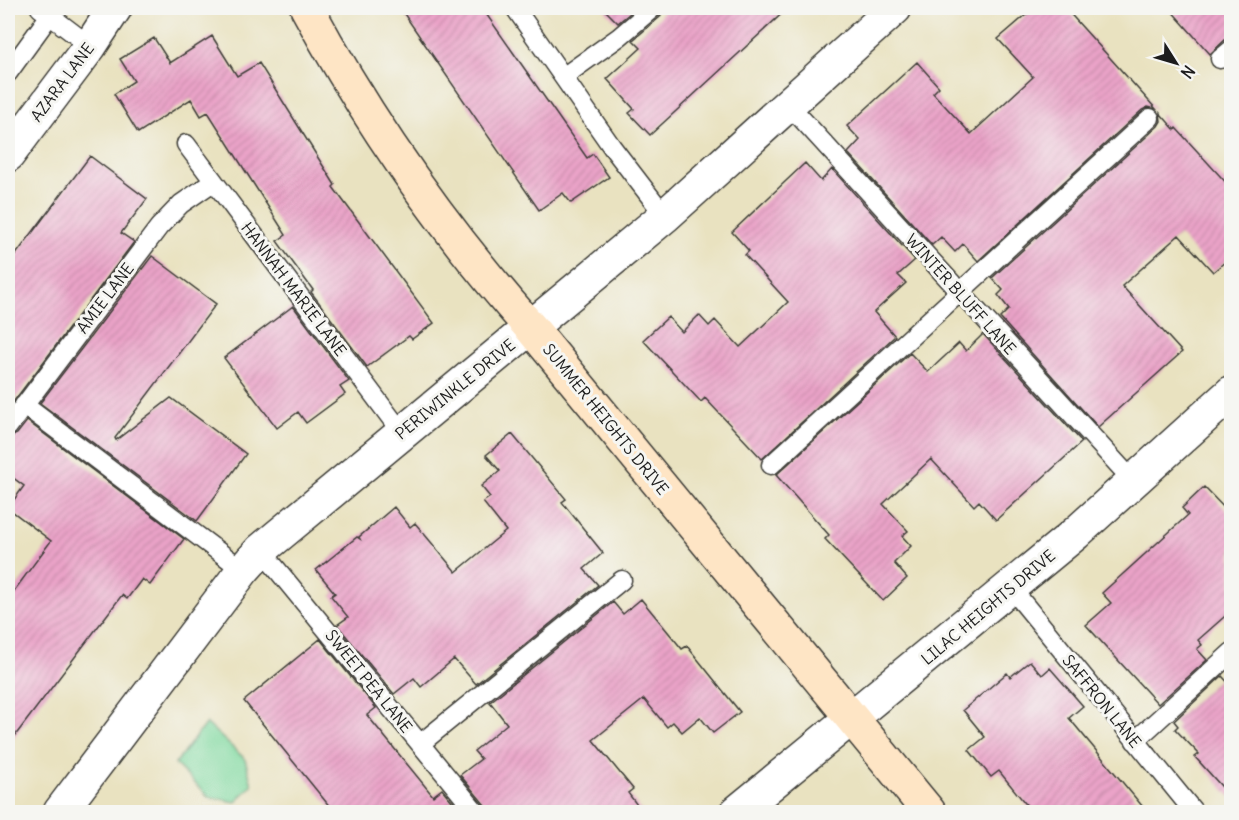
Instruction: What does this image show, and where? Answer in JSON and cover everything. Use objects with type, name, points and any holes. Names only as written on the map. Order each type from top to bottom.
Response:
[{"type":"street","name":"AZARA LANE","points":[[8,155],[90,46],[115,8]]},
{"type":"street","name":"SUMMER HEIGHTS DRIVE","points":[[307,8],[349,83],[392,151],[501,295],[531,328],[929,813]]},
{"type":"street","name":"PERIWINKLE DRIVE","points":[[60,813],[252,560],[665,216],[895,8]]},
{"type":"street","name":"LILAC HEIGHTS DRIVE","points":[[737,813],[1011,588],[1134,482],[1232,392]]},
{"type":"lane","points":[[515,8],[612,147],[665,216]]},
{"type":"lane","points":[[563,77],[619,37],[653,8]]},
{"type":"lane","points":[[8,72],[45,11],[90,46]]},
{"type":"lane","name":"WINTER BLUFF LANE","points":[[789,105],[1134,482]]},
{"type":"lane","points":[[771,465],[1150,118]]},
{"type":"lane","name":"HANNAH MARIE LANE","points":[[186,144],[402,433]]},
{"type":"lane","name":"AMIE LANE","points":[[8,427],[159,227],[181,204],[213,182]]},
{"type":"lane","name":"SWEET PEA LANE","points":[[24,405],[252,560],[420,744],[476,813]]},
{"type":"lane","points":[[420,744],[622,580]]},
{"type":"lane","name":"SAFFRON LANE","points":[[1011,588],[1194,813]]},
{"type":"lane","points":[[1135,741],[1232,652]]},
{"type":"green space","points":[[206,723],[245,759],[252,785],[236,802],[209,797],[175,764]]},
{"type":"building","points":[[400,8],[482,8],[587,158],[593,154],[609,177],[571,203],[563,193],[539,210]]},
{"type":"building","points":[[603,8],[636,8],[618,23]]},
{"type":"building","points":[[664,8],[788,8],[650,135],[629,113],[634,109],[607,79],[641,48],[633,40],[660,17]]},
{"type":"building","points":[[1034,8],[1065,8],[1156,109],[1148,107],[1142,110],[978,261],[963,244],[955,252],[941,237],[932,245],[848,153],[860,140],[847,126],[917,62],[939,87],[933,93],[971,134],[1033,77],[998,39]]},
{"type":"building","points":[[1169,8],[1232,8],[1232,38],[1225,40],[1210,54]]},
{"type":"building","points":[[212,36],[237,76],[259,63],[335,185],[333,187],[434,323],[412,339],[409,336],[367,367],[311,292],[313,290],[277,241],[286,235],[208,112],[201,116],[191,99],[138,133],[114,94],[134,81],[120,59],[154,38],[170,63]]},
{"type":"building","points":[[1160,113],[1232,189],[1232,256],[1213,272],[1179,235],[1122,286],[1182,352],[1098,427],[1000,318],[1009,309],[998,295],[1003,290],[992,278],[1158,126],[1161,121]]},
{"type":"building","points":[[90,156],[147,199],[121,233],[134,242],[8,409],[8,265]]},
{"type":"building","points":[[805,163],[821,181],[832,169],[915,260],[898,275],[906,283],[874,312],[895,336],[762,459],[705,398],[701,402],[643,340],[668,317],[682,332],[699,315],[709,326],[715,320],[740,347],[788,302],[745,255],[749,251],[732,232]]},
{"type":"building","points":[[152,256],[216,304],[115,438],[116,440],[171,398],[246,454],[197,521],[40,403]]},
{"type":"building","points":[[293,306],[349,381],[340,387],[345,394],[306,423],[298,412],[277,428],[224,358]]},
{"type":"building","points":[[983,334],[1082,442],[996,520],[979,501],[974,506],[931,459],[883,504],[908,531],[902,536],[911,546],[894,563],[907,578],[883,601],[825,539],[829,535],[776,475],[910,353],[928,372],[959,343],[966,351]]},
{"type":"building","points":[[27,421],[184,539],[150,585],[142,579],[127,599],[122,595],[8,745],[8,599],[51,541],[8,508],[24,486],[8,474],[8,438],[17,434]]},
{"type":"building","points":[[512,434],[566,499],[562,502],[603,553],[584,569],[598,585],[476,684],[454,659],[421,687],[414,678],[394,694],[337,625],[348,617],[331,596],[335,593],[316,570],[357,537],[360,539],[359,537],[394,507],[410,527],[415,523],[456,572],[506,531],[483,502],[490,497],[481,486],[500,471],[486,455]]},
{"type":"building","points":[[1204,487],[1232,516],[1232,610],[1198,640],[1202,645],[1197,649],[1207,660],[1158,704],[1086,625],[1111,603],[1102,593],[1188,515],[1182,508]]},
{"type":"building","points":[[641,599],[682,649],[687,646],[740,712],[713,733],[700,717],[682,732],[673,722],[667,727],[644,699],[593,740],[633,789],[628,793],[643,813],[487,813],[485,805],[460,775],[481,759],[474,751],[507,724],[490,702],[613,602],[623,614]]},
{"type":"building","points":[[320,639],[376,708],[367,715],[433,796],[442,789],[462,813],[335,813],[244,701]]},
{"type":"building","points":[[1030,661],[1042,675],[1050,668],[1083,706],[1069,718],[1148,813],[1033,813],[999,771],[991,777],[969,750],[985,737],[963,710],[1007,673],[1010,677]]},
{"type":"building","points":[[1222,676],[1232,687],[1232,798],[1195,757],[1199,754],[1175,729],[1178,726],[1174,721]]}]
